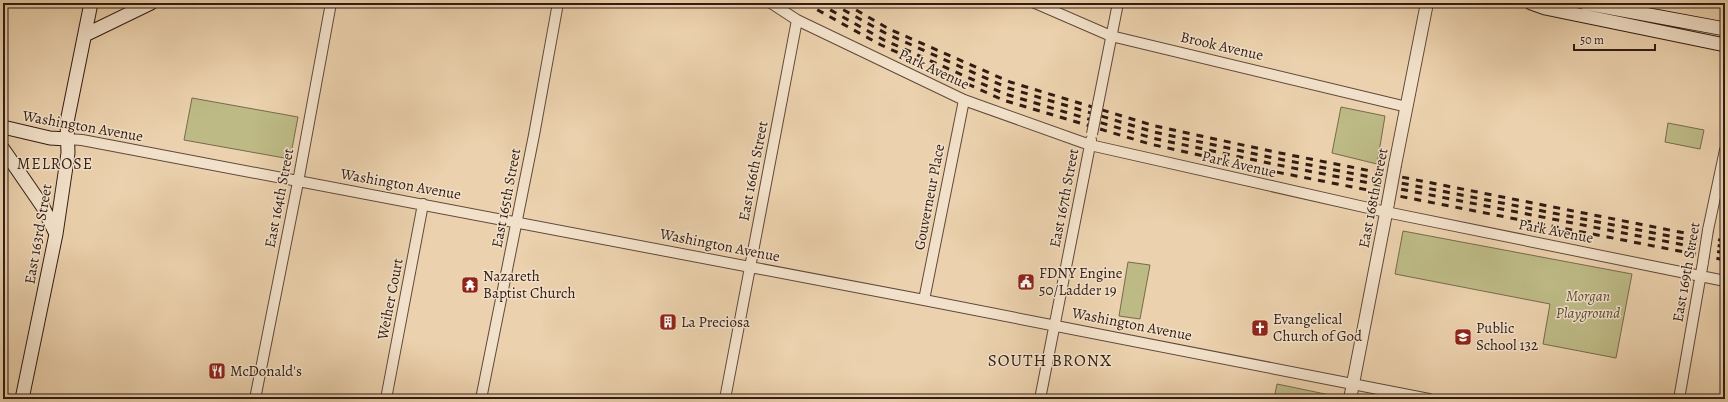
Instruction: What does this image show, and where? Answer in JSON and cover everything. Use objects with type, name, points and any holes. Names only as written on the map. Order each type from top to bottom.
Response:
[{"type":"main road","name":"East 163rd Street","points":[[22,399],[56,234],[68,153],[67,122],[91,3]]},
{"type":"main road","points":[[85,35],[151,3]]},
{"type":"main road","points":[[1532,3],[1545,8],[1725,45]]},
{"type":"main road","points":[[1585,3],[1725,28]]},
{"type":"main road","name":"Washington Avenue","points":[[3,127],[50,138],[67,139]]},
{"type":"main road","points":[[3,149],[43,207],[56,234]]},
{"type":"street","name":"East 164th Street","points":[[255,399],[298,182],[331,3]]},
{"type":"street","name":"East 165th Street","points":[[480,399],[558,3]]},
{"type":"street","name":"Park Avenue","points":[[772,3],[798,20],[964,100],[1090,145],[1725,281]]},
{"type":"street","name":"Brook Avenue","points":[[1035,3],[1111,36],[1407,107]]},
{"type":"street","name":"East 167th Street","points":[[1040,399],[1118,3]]},
{"type":"street","name":"East 168th Street","points":[[1350,399],[1427,3]]},
{"type":"street","name":"East 166th Street","points":[[725,399],[798,20]]},
{"type":"street","name":"Gouverneur Place","points":[[924,300],[964,100]]},
{"type":"street","name":"Washington Avenue","points":[[67,139],[82,140],[298,182],[516,221],[1429,399]]},
{"type":"street","name":"East 169th Street","points":[[1679,399],[1708,230],[1725,150]]},
{"type":"street","name":"Weiher Court","points":[[386,399],[423,204]]},
{"type":"green space","points":[[192,98],[298,117],[290,159],[184,140]]},
{"type":"green space","points":[[1341,107],[1385,116],[1377,164],[1332,153]]},
{"type":"green space","points":[[1668,123],[1704,130],[1700,149],[1665,142]]},
{"type":"green space","name":"Morgan Playground","points":[[1403,231],[1632,274],[1616,358],[1543,344],[1550,304],[1395,274]]},
{"type":"green space","points":[[1128,262],[1150,265],[1140,319],[1119,316]]},
{"type":"green space","points":[[1277,384],[1330,395],[1329,399],[1274,399]]},
{"type":"railway","points":[[805,3],[881,45],[1003,100],[1150,144],[1271,171],[1725,260]]},
{"type":"railway","points":[[818,3],[884,40],[1005,94],[1152,138],[1273,164],[1725,253]]},
{"type":"railway","points":[[831,3],[887,34],[1008,88],[1154,132],[1274,158],[1725,247]]},
{"type":"railway","points":[[844,3],[889,29],[1010,82],[1155,126],[1275,152],[1725,241]]},
{"type":"place","name":"FDNY Engine 50/Ladder 19","points":[[1026,282]]},
{"type":"place","name":"Nazareth Baptist Church","points":[[470,285]]},
{"type":"place","name":"La Preciosa","points":[[668,322]]},
{"type":"place","name":"Evangelical Church of God","points":[[1260,328]]},
{"type":"place","name":"Public School 132","points":[[1463,337]]},
{"type":"place","name":"McDonald's","points":[[217,371]]},
{"type":"district","name":"MELROSE","points":[[55,163]]},
{"type":"district","name":"SOUTH BRONX","points":[[1050,360]]}]
